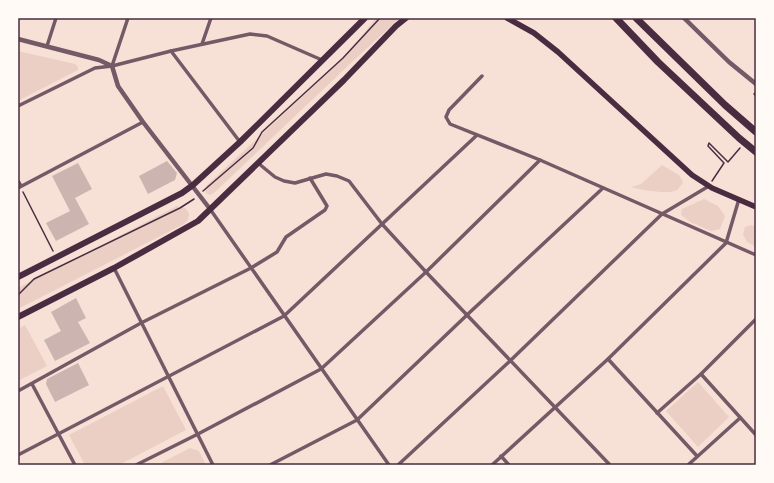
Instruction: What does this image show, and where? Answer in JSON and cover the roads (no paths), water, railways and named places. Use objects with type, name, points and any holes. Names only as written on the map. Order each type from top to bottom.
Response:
[{"type":"highway","points":[[636,18],[725,105],[756,132]]},
{"type":"highway","points":[[617,19],[658,62],[756,152]]},
{"type":"main road","points":[[18,277],[182,193],[193,185],[240,142],[365,18]]},
{"type":"main road","points":[[18,317],[114,268],[198,221],[344,80],[396,26],[406,18]]},
{"type":"main road","points":[[507,18],[534,33],[554,49],[692,175],[709,186],[756,207]]},
{"type":"street","points":[[46,46],[56,18]]},
{"type":"street","points":[[128,18],[112,66],[118,86],[143,122],[193,185],[389,465]]},
{"type":"street","points":[[202,44],[211,18]]},
{"type":"street","points":[[684,18],[729,62],[756,84]]},
{"type":"street","points":[[18,106],[87,70],[112,66],[171,51],[250,34],[267,36],[322,60]]},
{"type":"street","points":[[18,39],[99,60],[112,66]]},
{"type":"street","points":[[171,51],[240,142]]},
{"type":"street","points":[[482,76],[449,110],[446,117],[450,124],[476,136],[540,160],[756,255]]},
{"type":"street","points":[[18,180],[19,187],[143,122]]},
{"type":"street","points":[[18,455],[284,316],[476,136]]},
{"type":"street","points":[[136,465],[322,369],[426,272],[540,160]]},
{"type":"street","points":[[258,163],[275,177],[294,183],[326,174],[337,176],[349,181],[382,224],[426,272],[468,314],[610,465]]},
{"type":"street","points":[[18,391],[141,323],[251,268],[277,252],[286,237],[325,210],[327,206],[310,178]]},
{"type":"street","points":[[398,465],[511,360],[662,214],[709,186]]},
{"type":"street","points":[[270,465],[357,420],[603,188]]},
{"type":"street","points":[[492,465],[608,359],[726,243],[739,199]]},
{"type":"street","points":[[114,268],[213,465]]},
{"type":"street","points":[[657,413],[701,374],[756,319]]},
{"type":"street","points":[[752,323],[756,327]]},
{"type":"street","points":[[608,359],[697,456]]},
{"type":"street","points":[[701,374],[756,435]]},
{"type":"street","points":[[32,384],[76,465]]},
{"type":"street","points":[[688,465],[740,418]]},
{"type":"street","points":[[501,456],[509,465]]}]
